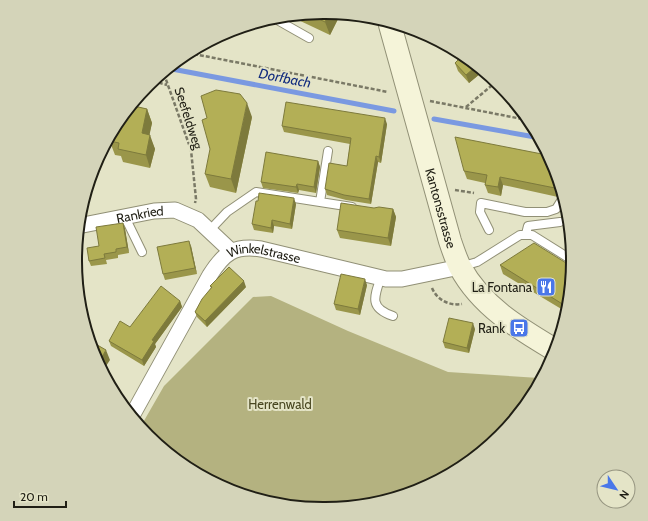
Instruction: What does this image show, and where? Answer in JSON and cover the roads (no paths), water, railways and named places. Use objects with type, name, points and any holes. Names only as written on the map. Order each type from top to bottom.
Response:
[{"type":"main road","name":"Kantonsstrasse","points":[[391,28],[450,241],[460,267],[478,294],[499,314],[550,347]]},
{"type":"street","name":"Rankried","points":[[86,224],[164,209],[175,210],[198,220],[231,251]]},
{"type":"street","name":"Winkelstrasse","points":[[135,411],[216,265],[231,251],[247,247],[261,249],[381,278],[402,279],[460,267]]},
{"type":"lane","points":[[282,23],[309,38]]},
{"type":"lane","points":[[320,202],[328,151]]},
{"type":"lane","points":[[209,231],[227,212],[256,192],[364,209]]},
{"type":"lane","points":[[489,230],[480,212],[481,203],[526,212],[552,211],[559,206]]},
{"type":"lane","points":[[526,212],[527,230],[532,235],[566,256]]},
{"type":"lane","points":[[125,217],[142,252]]},
{"type":"lane","points":[[460,267],[477,262],[527,230],[560,222]]},
{"type":"lane","points":[[381,278],[374,297],[375,304],[385,313],[393,316]]},
{"type":"waterway","name":"Dorfbach","points":[[176,70],[394,111]]},
{"type":"waterway","name":"Dorfbach","points":[[434,119],[531,136]]},
{"type":"place","name":"La Fontana","points":[[546,287]]},
{"type":"place","name":"Rank","points":[[519,328]]},
{"type":"park label","name":"Herrenwald","points":[[280,404]]}]
